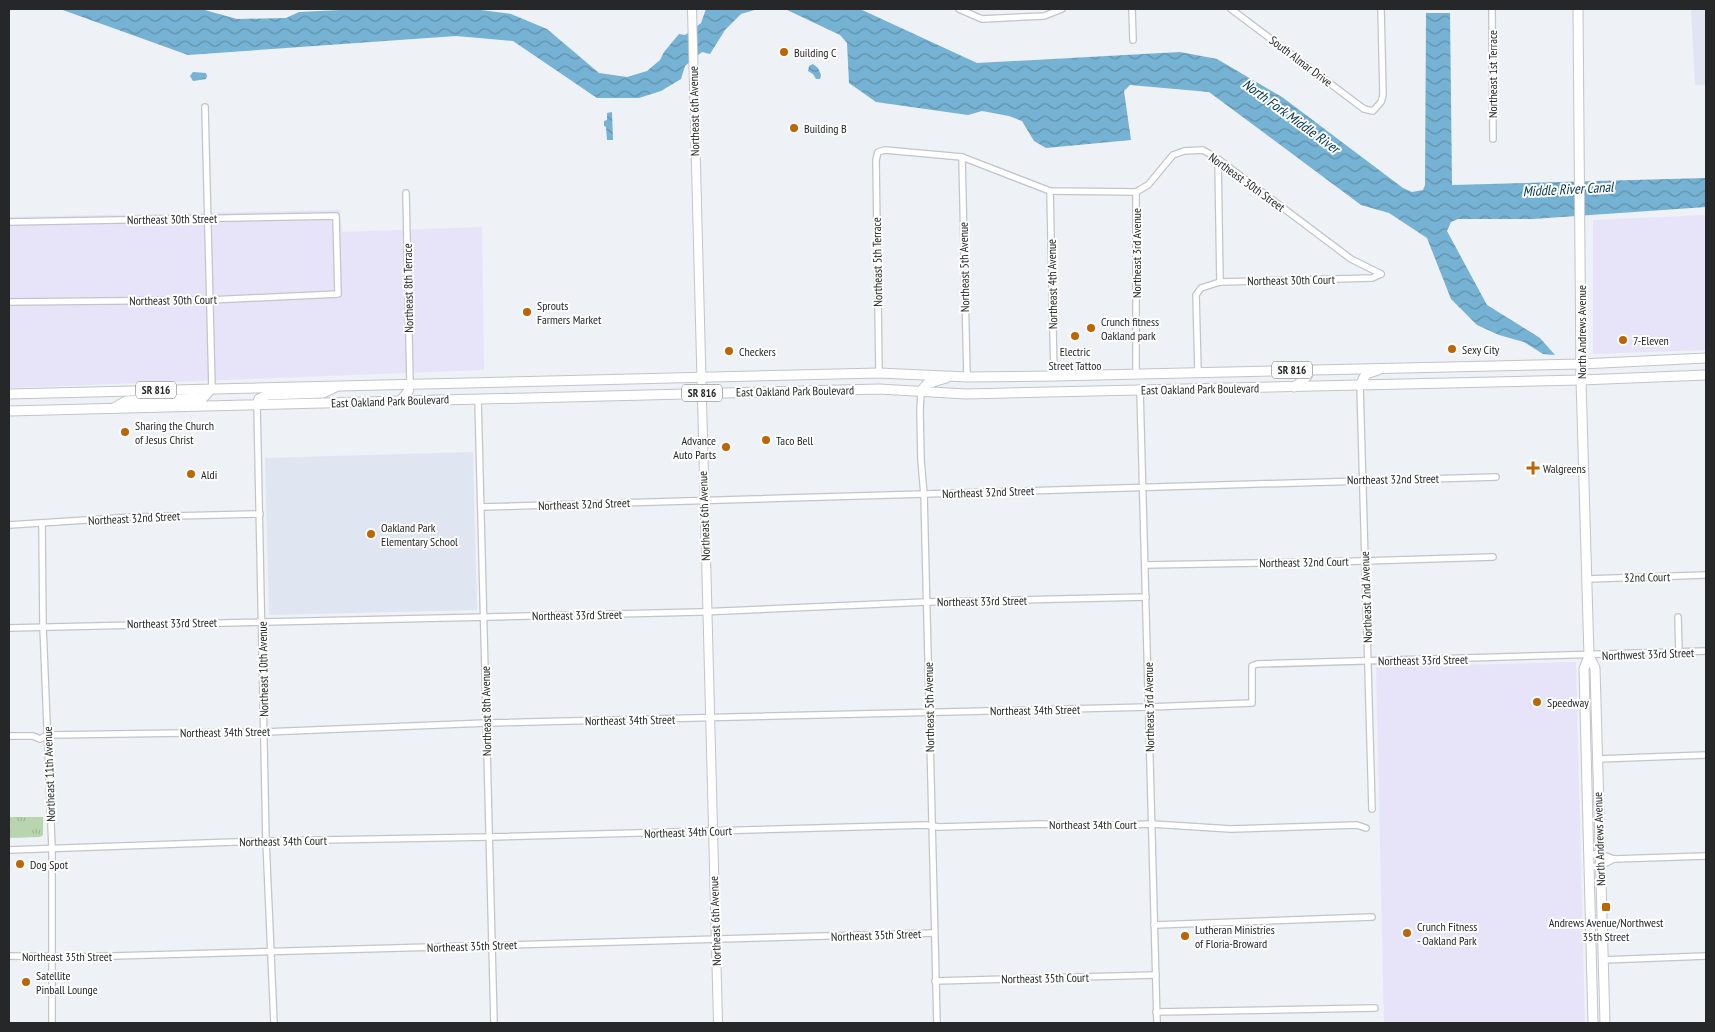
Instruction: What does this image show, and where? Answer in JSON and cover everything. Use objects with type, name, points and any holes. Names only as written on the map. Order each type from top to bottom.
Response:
[{"type":"main road","name":"North Andrews Avenue","points":[[1578,9],[1581,364],[1589,656],[1584,669],[1593,1023]]},
{"type":"main road","name":"SR 816","points":[[1581,364],[1706,358]]},
{"type":"main road","name":"East Oakland Park Boulevard","points":[[9,394],[701,376],[879,373],[967,377],[1054,376],[1581,364]]},
{"type":"main road","points":[[1360,385],[1366,374],[1386,368]]},
{"type":"main road","points":[[1294,387],[1309,375],[1310,369]]},
{"type":"main road","points":[[1140,390],[1147,380],[1162,373]]},
{"type":"main road","name":"SR 816","points":[[1582,380],[1706,375]]},
{"type":"main road","points":[[922,391],[928,384],[951,376]]},
{"type":"main road","points":[[1035,392],[1052,381],[1054,376]]},
{"type":"main road","name":"East Oakland Park Boulevard","points":[[9,411],[879,389],[966,394],[1582,380]]},
{"type":"main road","points":[[438,400],[439,392],[443,387],[453,382]]},
{"type":"main road","points":[[400,401],[408,392],[410,383]]},
{"type":"main road","points":[[256,405],[259,399],[267,395],[323,393],[329,392],[338,385]]},
{"type":"main road","points":[[114,408],[126,401],[198,399],[207,396],[212,388]]},
{"type":"main road","name":"North Andrews Avenue","points":[[1589,656],[1595,668],[1605,1023]]},
{"type":"street","name":"Northeast 6th Avenue","points":[[692,9],[718,1023]]},
{"type":"street","points":[[959,9],[982,19],[1044,16],[1062,9]]},
{"type":"street","points":[[1132,9],[1133,40]]},
{"type":"street","name":"South Almar Drive","points":[[1231,9],[1364,109],[1373,111],[1381,102],[1383,96],[1381,9]]},
{"type":"street","name":"Northeast 1st Terrace","points":[[1492,9],[1493,140]]},
{"type":"street","points":[[205,107],[212,388]]},
{"type":"street","name":"Northeast 5th Terrace","points":[[879,373],[876,160],[878,152],[889,149],[962,158]]},
{"type":"street","name":"Northeast 30th Street","points":[[1136,192],[1148,185],[1173,155],[1184,151],[1202,150],[1218,159],[1351,259],[1381,274]]},
{"type":"street","points":[[962,158],[1050,191],[1136,192]]},
{"type":"street","name":"Northeast 5th Avenue","points":[[962,158],[967,377]]},
{"type":"street","points":[[1218,159],[1220,282]]},
{"type":"street","name":"Northeast 4th Avenue","points":[[1050,191],[1054,376]]},
{"type":"street","name":"Northeast 3rd Avenue","points":[[1136,192],[1136,374]]},
{"type":"street","name":"Northeast 8th Terrace","points":[[406,194],[410,383]]},
{"type":"street","name":"Northeast 30th Street","points":[[9,222],[336,216],[338,294]]},
{"type":"street","name":"Northeast 30th Court","points":[[1198,372],[1196,295],[1200,288],[1220,282],[1372,278],[1381,274]]},
{"type":"street","name":"Northeast 30th Court","points":[[9,302],[210,300],[338,294]]},
{"type":"street","name":"Northeast 2nd Avenue","points":[[1360,385],[1372,809]]},
{"type":"street","name":"Northeast 3rd Avenue","points":[[1140,390],[1157,1023]]},
{"type":"street","name":"Northeast 5th Avenue","points":[[922,391],[920,411],[921,460],[924,495],[937,1023]]},
{"type":"street","name":"Northeast 8th Avenue","points":[[478,399],[494,1023]]},
{"type":"street","name":"Northeast 10th Avenue","points":[[256,405],[266,841],[274,1023]]},
{"type":"street","name":"Northeast 32nd Street","points":[[481,508],[924,495],[1143,486],[1496,477]]},
{"type":"street","name":"Northeast 32nd Street","points":[[9,525],[133,517],[260,514]]},
{"type":"street","name":"Northeast 11th Avenue","points":[[42,524],[43,626],[52,848],[52,1023]]},
{"type":"street","name":"Northeast 32nd Court","points":[[1145,566],[1493,556]]},
{"type":"street","name":"32nd Court","points":[[1587,578],[1706,576]]},
{"type":"street","name":"Northeast 33rd Street","points":[[9,628],[707,612],[926,602],[1146,598]]},
{"type":"street","points":[[1678,617],[1679,652]]},
{"type":"street","name":"Northwest 33rd Street","points":[[1589,656],[1706,651]]},
{"type":"street","name":"Northeast 33rd Street","points":[[1252,703],[1252,666],[1257,664],[1589,656]]},
{"type":"street","name":"Northeast 34th Street","points":[[9,736],[33,736],[40,739],[47,735],[265,732],[486,723],[1252,703]]},
{"type":"street","points":[[1597,759],[1706,755]]},
{"type":"street","name":"Northeast 34th Court","points":[[9,850],[266,841],[840,827],[1152,824],[1231,829],[1357,825],[1366,828]]},
{"type":"street","points":[[1589,854],[1600,854],[1614,859],[1706,856]]},
{"type":"street","points":[[1589,867],[1600,866],[1614,859]]},
{"type":"street","points":[[1154,925],[1372,917]]},
{"type":"street","name":"Northeast 35th Street","points":[[9,956],[272,951],[934,933]]},
{"type":"street","points":[[1603,960],[1706,956]]},
{"type":"street","name":"Northeast 35th Court","points":[[935,981],[1156,975]]},
{"type":"street","points":[[1156,1012],[1375,1008]]},
{"type":"shaded area","points":[[1691,9],[1706,9],[1706,85],[1695,85]]},
{"type":"shaded area","points":[[340,210],[342,232],[482,227],[484,370],[9,388],[9,217]]},
{"type":"shaded area","points":[[1706,215],[1706,350],[1593,354],[1593,220]]},
{"type":"shaded area","name":"Oakland Park Elementary School","points":[[473,452],[477,610],[269,615],[265,458]]},
{"type":"shaded area","points":[[1576,662],[1585,1023],[1384,1023],[1376,667]]},
{"type":"green space","points":[[9,817],[43,817],[43,835],[40,837],[9,838]]},
{"type":"water","points":[[60,9],[201,9],[237,19],[286,18],[299,12],[362,9],[473,9],[511,14],[547,29],[599,73],[627,77],[647,71],[660,60],[679,34],[685,35],[701,23],[706,9],[758,9],[741,14],[725,30],[710,54],[702,52],[685,66],[681,79],[661,91],[639,98],[597,98],[513,41],[456,36],[188,55]]},
{"type":"water","points":[[785,9],[860,9],[977,63],[1180,52],[1217,59],[1282,97],[1403,188],[1412,192],[1423,190],[1425,185],[1426,13],[1450,13],[1452,185],[1706,178],[1706,207],[1533,219],[1458,219],[1451,222],[1447,231],[1487,305],[1540,338],[1555,355],[1543,354],[1524,342],[1499,335],[1477,325],[1451,299],[1427,238],[1389,213],[1361,205],[1209,92],[1130,85],[1124,91],[1131,140],[1046,148],[1034,141],[1022,121],[1009,116],[982,111],[968,115],[876,102],[849,83],[847,43],[840,35]]},
{"type":"water","points":[[813,64],[818,68],[821,75],[820,79],[816,79],[808,71],[809,66]]},
{"type":"water","points":[[193,72],[206,73],[206,79],[193,81],[190,76]]},
{"type":"water","points":[[612,112],[613,140],[607,140],[604,121],[607,120],[607,113]]},
{"type":"place","name":"Building C","points":[[784,52]]},
{"type":"place","name":"Building B","points":[[794,128]]},
{"type":"place","name":"Sprouts Farmers Market","points":[[527,312]]},
{"type":"place","name":"Crunch fitness Oakland park","points":[[1091,328]]},
{"type":"place","name":"Electric Street Tattoo","points":[[1075,336]]},
{"type":"place","name":"7-Eleven","points":[[1623,340]]},
{"type":"place","name":"Sexy City","points":[[1452,349]]},
{"type":"place","name":"Checkers","points":[[729,351]]},
{"type":"place","name":"Sharing the Church of Jesus Christ","points":[[125,432]]},
{"type":"place","name":"Taco Bell","points":[[766,440]]},
{"type":"place","name":"Advance Auto Parts","points":[[726,447]]},
{"type":"place","name":"Walgreens","points":[[1533,468]]},
{"type":"place","name":"Aldi","points":[[191,474]]},
{"type":"place","name":"Oakland Park Elementary School","points":[[371,534]]},
{"type":"place","name":"Speedway","points":[[1537,702]]},
{"type":"place","name":"Dog Spot","points":[[20,864]]},
{"type":"place","name":"Andrews Avenue/Northwest 35th Street","points":[[1606,907]]},
{"type":"place","name":"Crunch Fitness - Oakland Park","points":[[1407,933]]},
{"type":"place","name":"Lutheran Ministries of Floria-Broward","points":[[1185,936]]},
{"type":"place","name":"Satellite Pinball Lounge","points":[[26,982]]},
{"type":"water label","name":"North Fork Middle River","points":[[1291,116]]},
{"type":"water label","name":"Middle River Canal","points":[[1568,189]]}]
